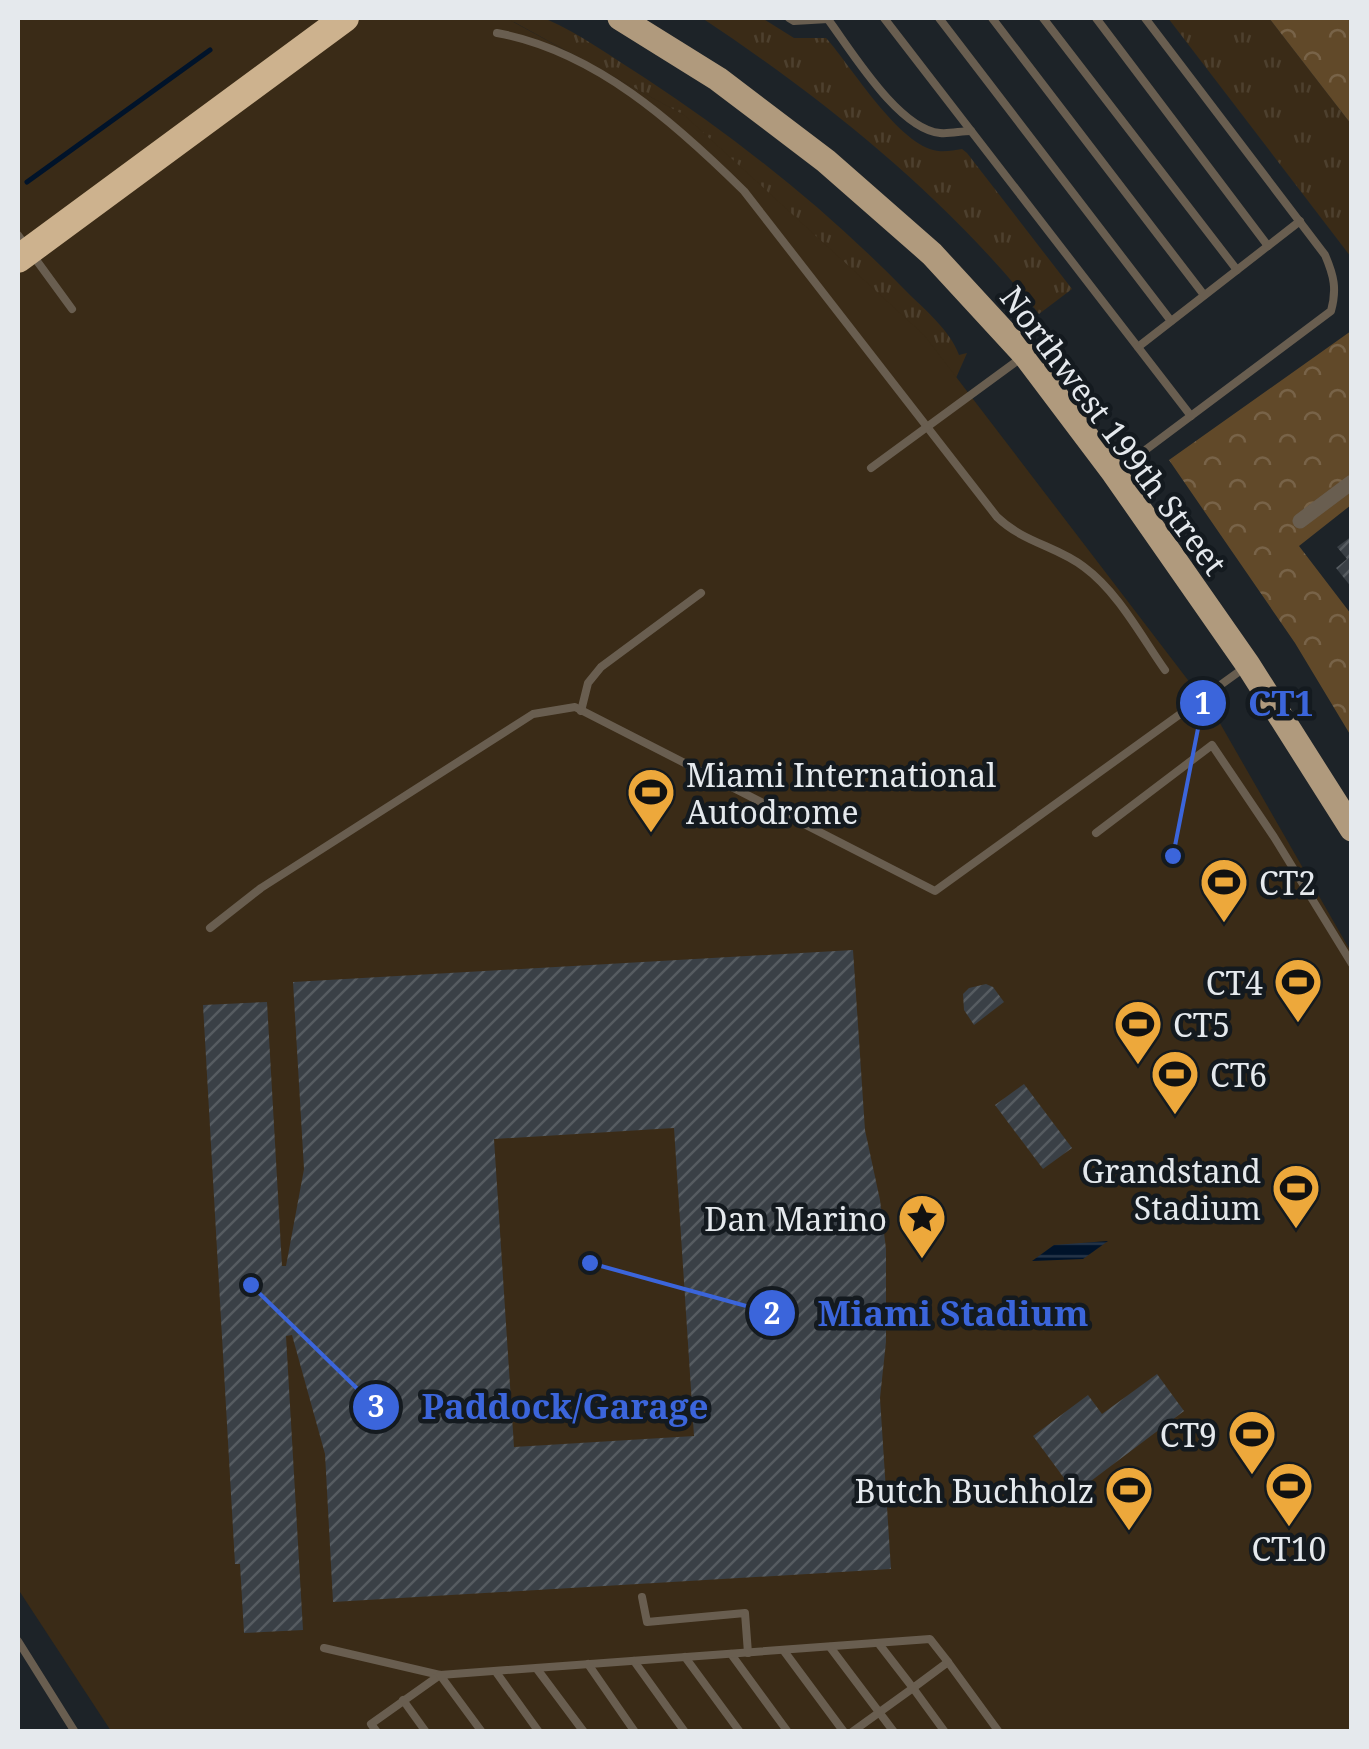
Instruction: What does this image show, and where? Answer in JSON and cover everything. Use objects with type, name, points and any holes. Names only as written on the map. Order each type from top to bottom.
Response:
[{"type":"highway","points":[[21,248],[345,18]]},
{"type":"main road","name":"Northwest 199th Street","points":[[620,18],[718,79],[826,161],[932,254],[1025,356],[1114,473],[1248,665],[1352,829]]},
{"type":"street","points":[[1300,521],[1352,482]]},
{"type":"lane","points":[[788,18],[828,18],[892,104],[918,125],[938,133],[972,131]]},
{"type":"lane","points":[[884,18],[1191,416]]},
{"type":"lane","points":[[938,18],[1171,320]]},
{"type":"lane","points":[[992,18],[1204,295]]},
{"type":"lane","points":[[1043,18],[1237,270]]},
{"type":"lane","points":[[1096,18],[1268,246]]},
{"type":"lane","points":[[1114,473],[1331,311],[1335,280],[1326,255],[1145,18]]},
{"type":"lane","points":[[496,32],[554,48],[626,90],[688,136],[744,192],[1007,527],[1082,565],[1103,585],[1166,670]]},
{"type":"lane","points":[[1138,346],[1300,221]]},
{"type":"lane","points":[[21,248],[72,310]]},
{"type":"lane","points":[[872,468],[1025,356]]},
{"type":"lane","points":[[581,710],[588,683],[601,667],[702,594]]},
{"type":"lane","points":[[210,928],[261,888],[533,714],[575,707],[935,891],[1248,665]]},
{"type":"lane","points":[[1096,833],[1212,745],[1352,964]]},
{"type":"lane","points":[[642,1596],[646,1622],[745,1613],[748,1652]]},
{"type":"lane","points":[[324,1648],[440,1675],[930,1640],[999,1732]]},
{"type":"lane","points":[[18,1641],[75,1732]]},
{"type":"lane","points":[[879,1643],[945,1732]]},
{"type":"lane","points":[[830,1647],[894,1732]]},
{"type":"lane","points":[[784,1650],[844,1732]]},
{"type":"lane","points":[[730,1654],[788,1732]]},
{"type":"lane","points":[[685,1657],[740,1732]]},
{"type":"lane","points":[[634,1661],[685,1732]]},
{"type":"lane","points":[[852,1732],[948,1662]]},
{"type":"lane","points":[[588,1664],[635,1732]]},
{"type":"lane","points":[[537,1668],[584,1732]]},
{"type":"lane","points":[[496,1672],[539,1732]]},
{"type":"lane","points":[[362,1732],[374,1728],[403,1700],[440,1675]]},
{"type":"lane","points":[[440,1675],[482,1732]]},
{"type":"lane","points":[[403,1700],[426,1732]]},
{"type":"green space","name":"Miami International Autodrome","points":[[18,18],[506,18],[684,115],[924,335],[1217,718],[1351,952],[1351,1731],[111,1731],[18,1589]]},
{"type":"green space","points":[[416,18],[546,19],[645,78],[781,177],[876,261],[936,320],[959,355],[967,353],[956,378],[683,115],[514,22]]},
{"type":"green space","points":[[702,18],[762,18],[794,38],[826,38],[877,104],[908,135],[938,151],[962,149],[967,153],[1072,289],[1039,314],[965,230],[882,153],[794,83]]},
{"type":"green space","points":[[1168,18],[1269,18],[1351,124],[1351,257]]},
{"type":"green space","points":[[1269,18],[1351,18],[1351,124]]},
{"type":"green space","points":[[1351,331],[1351,505],[1299,546],[1351,614],[1351,736],[1295,643],[1169,460]]},
{"type":"water","points":[[1108,1241],[1083,1259],[1032,1261],[1054,1245]]},
{"type":"building","points":[[1352,536],[1352,588],[1336,568],[1347,559],[1337,547]]},
{"type":"building","points":[[853,950],[865,1130],[886,1249],[886,1342],[880,1398],[891,1569],[333,1602],[325,1454],[292,1335],[286,1336],[303,1630],[244,1633],[240,1564],[235,1564],[203,1005],[267,1002],[282,1266],[286,1266],[304,1169],[293,982]],"holes":[[[674,1128],[694,1436],[514,1447],[494,1139]]]},
{"type":"building","points":[[986,984],[1004,1002],[974,1025],[964,1010],[963,994],[969,988]]},
{"type":"building","points":[[1024,1084],[1072,1148],[1043,1169],[995,1105]]},
{"type":"building","points":[[1157,1374],[1184,1411],[1075,1493],[1033,1436],[1088,1395],[1102,1414]]},
{"type":"waterway","points":[[27,182],[210,50]]},
{"type":"place","name":"Miami International Autodrome","points":[[651,834]]},
{"type":"place","name":"CT1","points":[[1173,856]]},
{"type":"place","name":"CT2","points":[[1224,924]]},
{"type":"place","name":"CT4","points":[[1298,1024]]},
{"type":"place","name":"CT5","points":[[1138,1066]]},
{"type":"place","name":"CT6","points":[[1175,1116]]},
{"type":"place","name":"Grandstand Stadium","points":[[1296,1230]]},
{"type":"place","name":"Dan Marino","points":[[922,1260]]},
{"type":"place","name":"Miami Stadium","points":[[590,1263]]},
{"type":"place","name":"Paddock/Garage","points":[[251,1285]]},
{"type":"place","name":"CT9","points":[[1252,1476]]},
{"type":"place","name":"CT10","points":[[1289,1528]]},
{"type":"place","name":"Butch Buchholz","points":[[1129,1532]]}]
